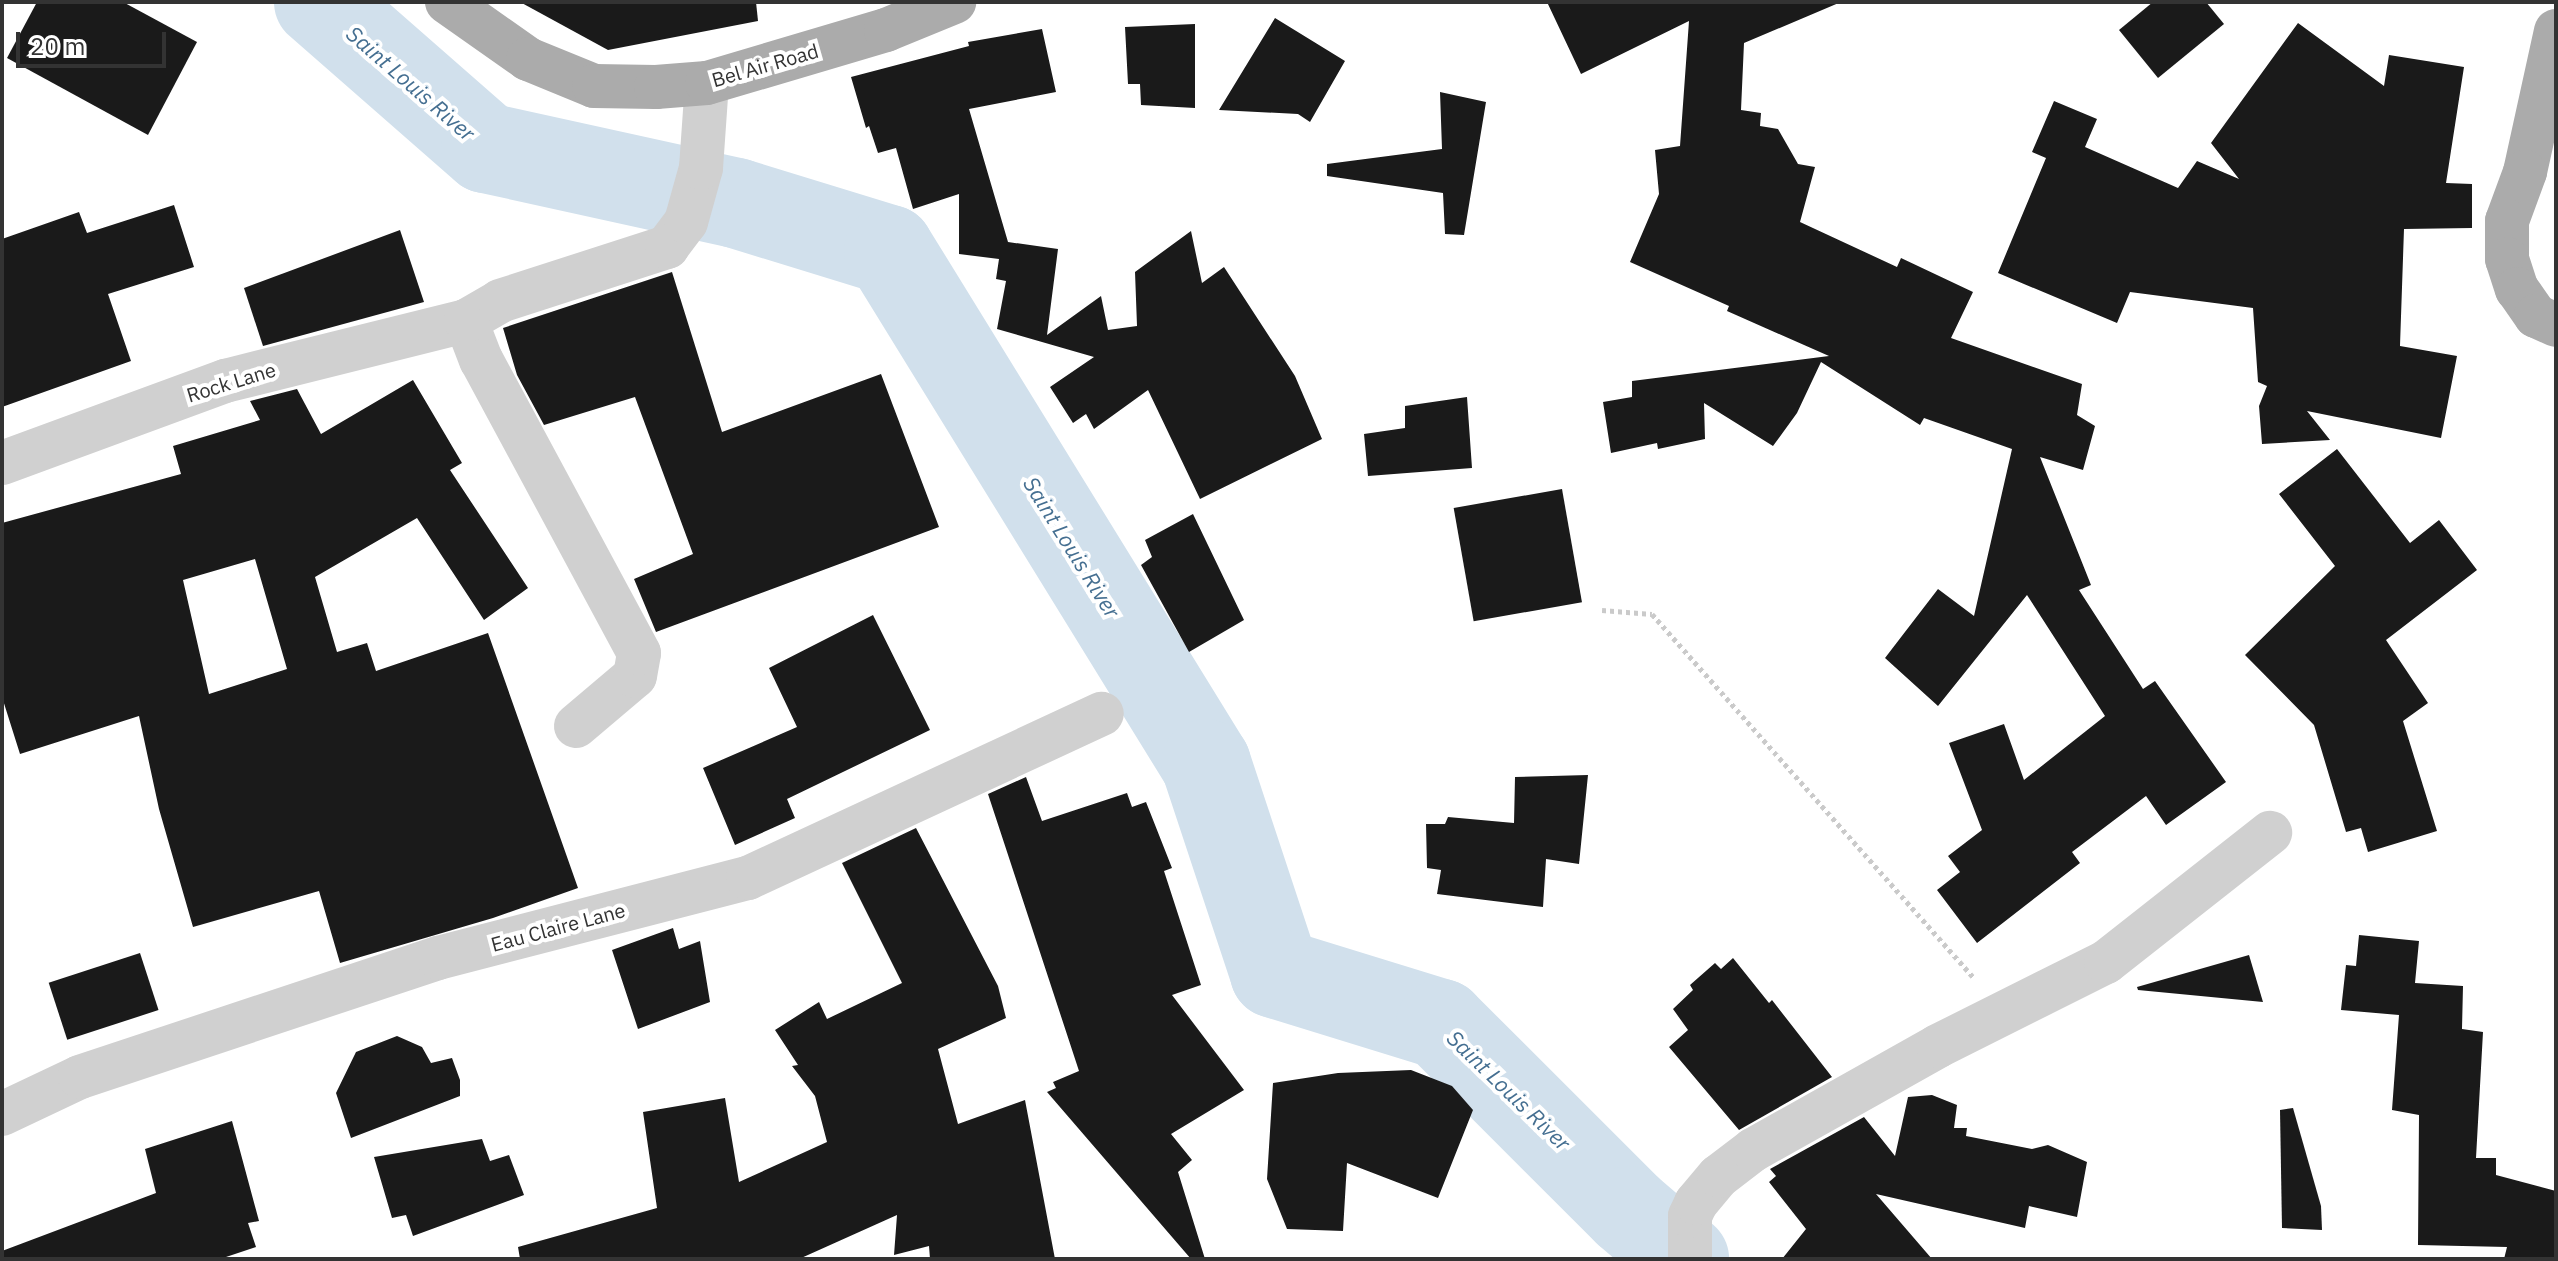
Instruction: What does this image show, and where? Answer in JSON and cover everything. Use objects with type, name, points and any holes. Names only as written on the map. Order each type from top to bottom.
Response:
[{"type":"main road","name":"Bel Air Road","points":[[447,2],[528,59],[594,86],[656,87],[707,83],[886,30],[954,2]]},
{"type":"main road","points":[[2556,31],[2525,172],[2507,221],[2507,259],[2517,289],[2536,316],[2556,325]]},
{"type":"street","name":"Rock Lane","points":[[2,463],[225,381],[466,321],[500,301],[667,247],[686,222],[701,168],[707,83]]},
{"type":"street","points":[[466,321],[481,360],[639,653],[635,676],[576,726]]},
{"type":"street","name":"Eau Claire Lane","points":[[2,1114],[80,1077],[438,958],[748,878],[1102,714]]},
{"type":"street","points":[[1690,1259],[1690,1216],[1719,1176],[1753,1150],[1938,1046],[2106,962],[2270,833]]},
{"type":"path","points":[[1602,610],[1652,614],[2005,1014]]},
{"type":"building","points":[[37,2],[123,2],[197,42],[148,135],[7,58]]},
{"type":"building","points":[[520,2],[756,2],[758,21],[608,50]]},
{"type":"building","points":[[1547,2],[1841,2],[1744,43],[1741,110],[1761,113],[1760,126],[1778,129],[1798,164],[1815,167],[1800,222],[1897,267],[1901,258],[1973,292],[1951,338],[2082,384],[2077,415],[2095,426],[2083,470],[2040,457],[2091,585],[2079,590],[2143,689],[2155,681],[2226,782],[2166,825],[2146,796],[2072,852],[2080,863],[1977,943],[1937,890],[1960,872],[1948,856],[1982,830],[1949,743],[2004,724],[2024,780],[2105,716],[2027,595],[1938,706],[1885,658],[1938,589],[1974,616],[2012,449],[1924,418],[1920,425],[1821,362],[1797,413],[1773,446],[1704,403],[1705,439],[1658,449],[1657,443],[1611,453],[1603,402],[1632,397],[1632,381],[1829,356],[1727,311],[1729,306],[1630,262],[1659,194],[1655,150],[1680,146],[1689,21],[1581,74]]},
{"type":"building","points":[[2153,2],[2206,2],[2224,24],[2158,78],[2119,30]]},
{"type":"building","points":[[1275,18],[1345,61],[1310,122],[1298,114],[1219,110]]},
{"type":"building","points":[[2298,23],[2384,86],[2389,55],[2464,67],[2446,183],[2472,184],[2472,228],[2404,229],[2400,346],[2457,356],[2441,438],[2307,411],[2330,440],[2262,444],[2259,406],[2267,386],[2258,382],[2253,308],[2130,292],[2117,323],[1998,273],[2046,158],[2032,152],[2054,101],[2097,119],[2085,147],[2178,188],[2197,161],[2239,179],[2211,143]]},
{"type":"building","points":[[1195,24],[1195,108],[1141,105],[1140,84],[1128,84],[1125,27]]},
{"type":"building","points":[[1042,29],[1056,92],[969,109],[1008,242],[1058,249],[1047,335],[1101,296],[1108,330],[1137,326],[1135,272],[1191,231],[1202,283],[1224,267],[1295,376],[1322,439],[1200,499],[1148,390],[1094,429],[1086,414],[1073,423],[1050,387],[1094,357],[997,329],[1006,281],[996,279],[999,259],[959,254],[959,194],[913,209],[896,148],[878,153],[869,126],[866,128],[851,77],[969,46],[968,42]]},
{"type":"building","points":[[1440,92],[1486,102],[1464,235],[1445,234],[1443,193],[1327,176],[1327,164],[1442,149]]},
{"type":"building","points":[[174,205],[194,267],[108,294],[131,361],[2,407],[2,239],[79,212],[87,233]]},
{"type":"building","points":[[400,230],[424,302],[263,346],[244,288]]},
{"type":"building","points":[[672,272],[722,432],[881,374],[939,527],[656,632],[634,579],[693,554],[635,397],[544,425],[517,375],[503,328]]},
{"type":"building","points":[[413,380],[462,463],[450,470],[528,588],[484,620],[417,518],[315,577],[337,652],[367,643],[376,671],[488,633],[578,888],[493,918],[340,963],[319,891],[193,927],[159,809],[139,716],[20,754],[2,697],[2,523],[181,474],[173,446],[260,420],[250,401],[297,389],[321,434]],"holes":[[[255,559],[287,669],[209,694],[183,580]]]},
{"type":"building","points":[[1467,397],[1472,468],[1368,476],[1364,434],[1405,428],[1405,406]]},
{"type":"building","points":[[2337,449],[2410,543],[2439,520],[2477,570],[2386,640],[2428,703],[2403,721],[2437,831],[2368,852],[2361,828],[2346,832],[2314,725],[2245,655],[2335,566],[2279,494]]},
{"type":"building","points":[[1562,489],[1582,602],[1474,621],[1454,508]]},
{"type":"building","points":[[1193,514],[1244,620],[1189,652],[1141,565],[1152,557],[1145,540]]},
{"type":"building","points":[[873,615],[930,730],[787,799],[795,818],[735,845],[703,768],[797,727],[769,668]]},
{"type":"building","points":[[1588,775],[1579,864],[1546,859],[1543,907],[1437,894],[1441,870],[1427,868],[1426,824],[1445,824],[1448,817],[1514,823],[1515,777]]},
{"type":"building","points":[[1026,777],[1042,821],[1127,793],[1132,807],[1146,802],[1172,868],[1164,871],[1201,985],[1172,995],[1244,1090],[1171,1134],[1192,1160],[1178,1172],[1205,1259],[1191,1259],[1047,1092],[1056,1088],[1053,1082],[1079,1071],[988,794]]},
{"type":"building","points":[[916,828],[998,986],[1006,1018],[938,1049],[958,1124],[1025,1100],[1055,1259],[930,1259],[929,1246],[894,1255],[897,1215],[799,1259],[520,1259],[518,1247],[657,1208],[643,1112],[725,1098],[739,1182],[827,1142],[815,1096],[792,1066],[798,1065],[775,1030],[819,1002],[827,1019],[902,983],[842,863]]},
{"type":"building","points":[[673,928],[679,949],[700,941],[710,1002],[638,1029],[612,950]]},
{"type":"building","points":[[2359,935],[2419,941],[2415,983],[2463,986],[2462,1029],[2483,1032],[2476,1158],[2496,1158],[2496,1175],[2556,1191],[2556,1259],[2504,1259],[2507,1247],[2418,1245],[2419,1115],[2392,1110],[2399,1015],[2341,1010],[2346,965],[2356,966]]},
{"type":"building","points":[[140,953],[159,1010],[67,1040],[49,983]]},
{"type":"building","points":[[2249,955],[2263,1002],[2138,990],[2137,987]]},
{"type":"building","points":[[1733,958],[1769,1003],[1772,1000],[1832,1077],[1739,1130],[1669,1047],[1688,1030],[1673,1009],[1693,990],[1690,985],[1715,963],[1721,969]]},
{"type":"building","points":[[397,1036],[422,1047],[431,1063],[452,1058],[460,1080],[460,1096],[351,1138],[336,1093],[356,1052]]},
{"type":"building","points":[[1411,1070],[1452,1086],[1473,1110],[1438,1198],[1347,1163],[1343,1231],[1287,1229],[1267,1179],[1273,1083],[1338,1073]]},
{"type":"building","points":[[1932,1095],[1957,1105],[1954,1128],[1967,1128],[1966,1136],[2032,1149],[2048,1145],[2087,1162],[2077,1217],[2029,1206],[2025,1228],[1876,1194],[1932,1259],[1782,1259],[1806,1229],[1769,1182],[1776,1176],[1770,1169],[1864,1117],[1895,1156],[1908,1097]]},
{"type":"building","points":[[2293,1108],[2321,1206],[2322,1230],[2282,1228],[2280,1110]]},
{"type":"building","points":[[232,1121],[259,1221],[248,1223],[256,1247],[220,1259],[2,1259],[2,1251],[156,1193],[145,1149]]},
{"type":"building","points":[[482,1139],[490,1161],[509,1155],[524,1195],[413,1236],[406,1215],[392,1218],[374,1157]]},
{"type":"waterway","name":"Saint Louis River","points":[[319,2],[486,148],[736,203],[889,250],[1206,764],[1275,973],[1441,1024],[1628,1211],[1684,1259]]}]
